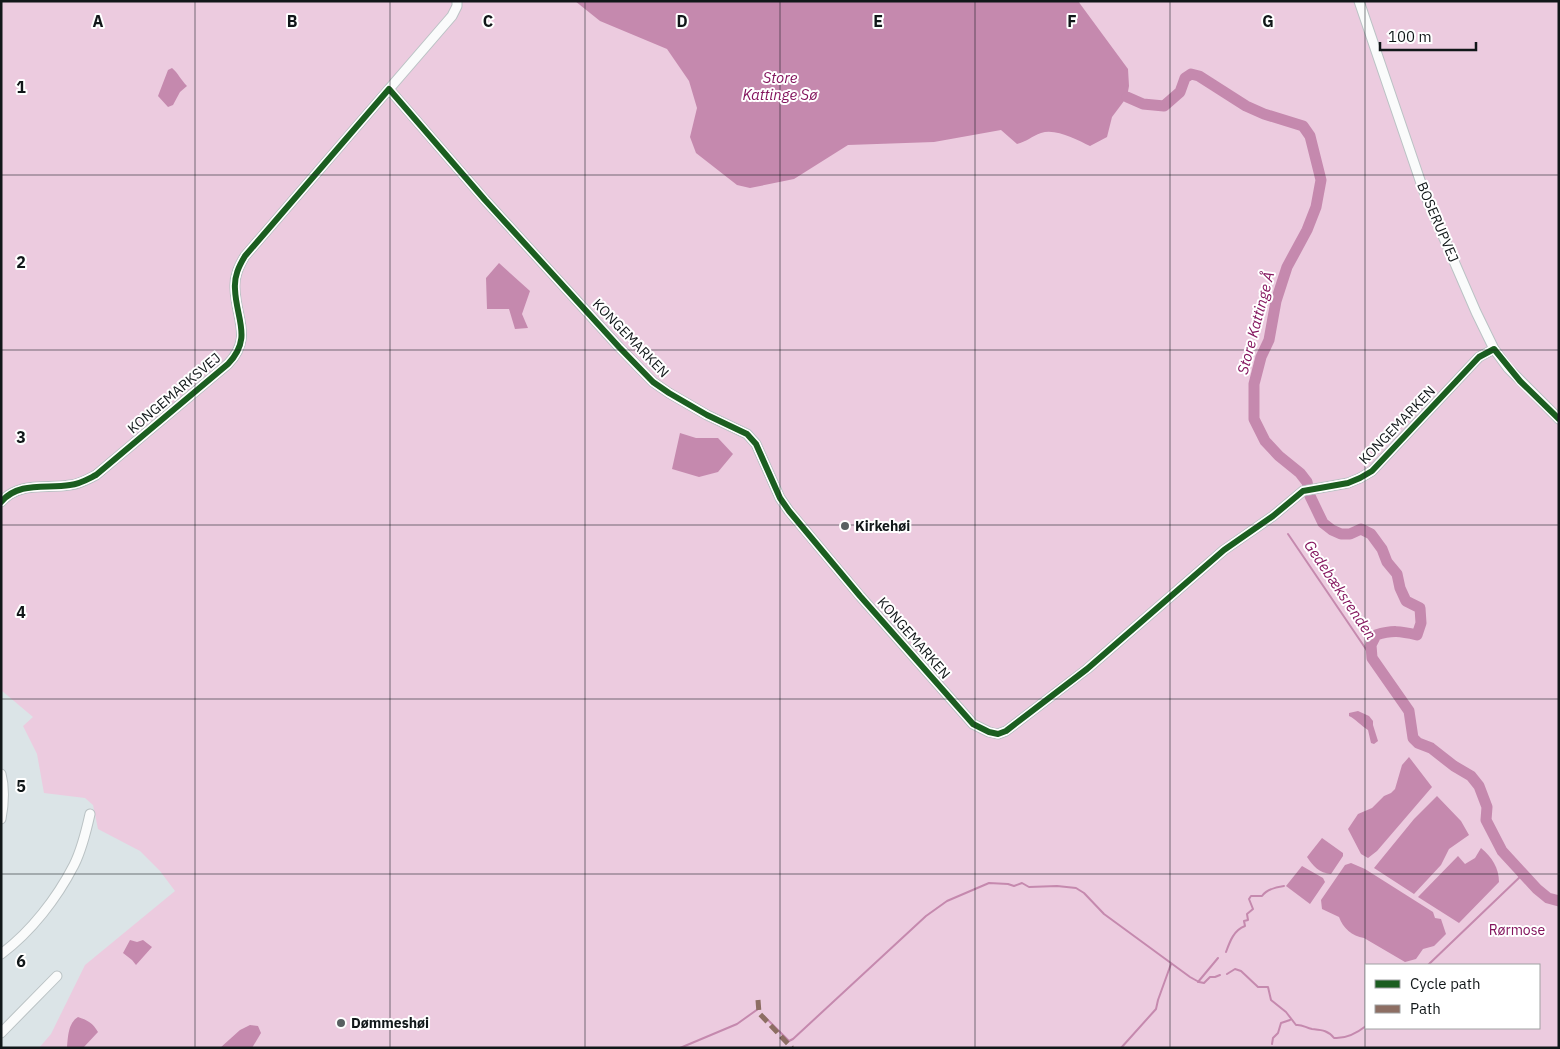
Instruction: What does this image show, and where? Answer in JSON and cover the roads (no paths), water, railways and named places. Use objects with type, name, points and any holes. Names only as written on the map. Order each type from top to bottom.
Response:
[{"type":"street","name":"KONGEMARKSVEJ","points":[[1,502],[12,492],[21,488],[71,485],[83,482],[96,475],[232,360],[238,352],[242,338],[242,327],[234,290],[239,266],[245,256],[452,16],[457,1]]},
{"type":"street","name":"BOSERUPVEJ","points":[[1359,1],[1424,192],[1476,312],[1494,349],[1520,381],[1559,419]]},
{"type":"street","name":"KONGEMARKEN","points":[[388,89],[485,200],[653,382],[669,393],[747,434],[756,444],[780,498],[789,510],[973,724],[981,729],[998,734],[1006,731],[1033,712],[1087,669],[1224,550],[1273,516],[1303,491],[1348,483],[1372,471],[1480,357],[1494,349]]},
{"type":"street","points":[[1,774],[4,788],[4,805],[1,819]]},
{"type":"street","points":[[1,954],[28,930],[62,887],[84,841],[90,814]]},
{"type":"street","points":[[1,1033],[57,976]]},
{"type":"water","name":"Store Kattinge Sø","points":[[575,1],[1078,1],[1128,69],[1129,86],[1127,97],[1112,117],[1107,137],[1090,146],[1066,135],[1053,132],[1038,134],[1017,144],[1001,130],[934,142],[848,145],[794,179],[750,188],[737,185],[696,153],[690,137],[697,108],[689,81],[667,49],[600,21]]},
{"type":"water","points":[[172,68],[187,86],[180,92],[173,105],[168,107],[158,96],[168,70]]},
{"type":"water","points":[[499,263],[530,291],[522,314],[528,328],[515,329],[509,309],[487,309],[486,278]]},
{"type":"water","points":[[680,433],[696,438],[718,438],[733,454],[718,472],[699,477],[672,469]]},
{"type":"water","points":[[1358,711],[1369,716],[1373,721],[1378,741],[1374,744],[1371,743],[1368,730],[1349,716],[1349,713]]},
{"type":"water","points":[[1409,757],[1432,787],[1377,851],[1368,858],[1361,854],[1348,829],[1358,814],[1372,808],[1384,796],[1395,789],[1402,765]]},
{"type":"water","points":[[1437,796],[1461,821],[1469,835],[1449,849],[1441,865],[1414,894],[1374,868],[1414,819]]},
{"type":"water","points":[[1322,838],[1343,853],[1331,874],[1317,868],[1307,857]]},
{"type":"water","points":[[1481,848],[1494,863],[1498,872],[1499,882],[1459,923],[1418,897],[1458,856],[1465,864],[1475,858]]},
{"type":"water","points":[[1351,863],[1365,869],[1433,912],[1435,918],[1441,919],[1446,934],[1434,946],[1423,949],[1416,959],[1405,962],[1349,931],[1339,917],[1322,909],[1321,900],[1345,865]]},
{"type":"water","points":[[1302,866],[1323,878],[1325,882],[1310,904],[1286,886]]},
{"type":"water","points":[[130,940],[137,942],[143,940],[152,947],[136,965],[123,953]]},
{"type":"water","points":[[78,1017],[90,1022],[98,1032],[83,1048],[67,1048],[70,1027]]},
{"type":"water","points":[[250,1025],[258,1026],[261,1033],[252,1048],[220,1048],[240,1030]]},
{"type":"waterway","name":"Store Kattinge Å","points":[[1127,97],[1143,104],[1164,106],[1180,92],[1185,78],[1191,74],[1199,76],[1246,106],[1264,114],[1303,126],[1310,136],[1321,180],[1316,207],[1307,230],[1287,267],[1276,301],[1269,340],[1261,357],[1254,384],[1254,419],[1265,441],[1279,456],[1300,473],[1307,482],[1310,496],[1323,523],[1341,534],[1350,534],[1361,529],[1371,534],[1382,549],[1387,562],[1397,574],[1400,588],[1406,601],[1420,608],[1421,623],[1417,635],[1396,632],[1376,635],[1371,645],[1372,658],[1409,711],[1413,738],[1471,776],[1479,786],[1487,807],[1486,820],[1502,851],[1537,889],[1548,898],[1559,901]]},
{"type":"waterway","name":"Gedebæksrenden","points":[[1288,534],[1372,658]]},
{"type":"waterway","points":[[1429,964],[1523,874]]},
{"type":"waterway","points":[[764,1016],[789,1041],[793,1039],[926,916],[947,901],[989,883],[1014,886],[1022,883],[1029,887],[1057,886],[1076,888],[1084,893],[1104,914],[1190,977],[1204,983],[1210,977],[1220,975]]},
{"type":"waterway","points":[[1226,952],[1233,936],[1245,926],[1244,921],[1248,920],[1247,914],[1253,909],[1249,899],[1251,896],[1262,896],[1269,890],[1284,886]]},
{"type":"waterway","points":[[1198,982],[1218,958]]},
{"type":"waterway","points":[[1121,1048],[1156,1009],[1171,964]]},
{"type":"waterway","points":[[1227,974],[1235,969],[1241,971],[1258,987],[1268,987],[1271,1000],[1286,1012],[1296,1025],[1324,1031],[1334,1038],[1343,1038],[1365,1027]]},
{"type":"waterway","points":[[680,1048],[737,1024],[758,1009]]},
{"type":"waterway","points":[[1272,1044],[1281,1023],[1290,1020]]},
{"type":"place","name":"Kirkehøi","points":[[845,526]]},
{"type":"place","name":"Dømmeshøi","points":[[341,1023]]},
{"type":"park label","name":"Rørmose","points":[[1517,930]]}]
